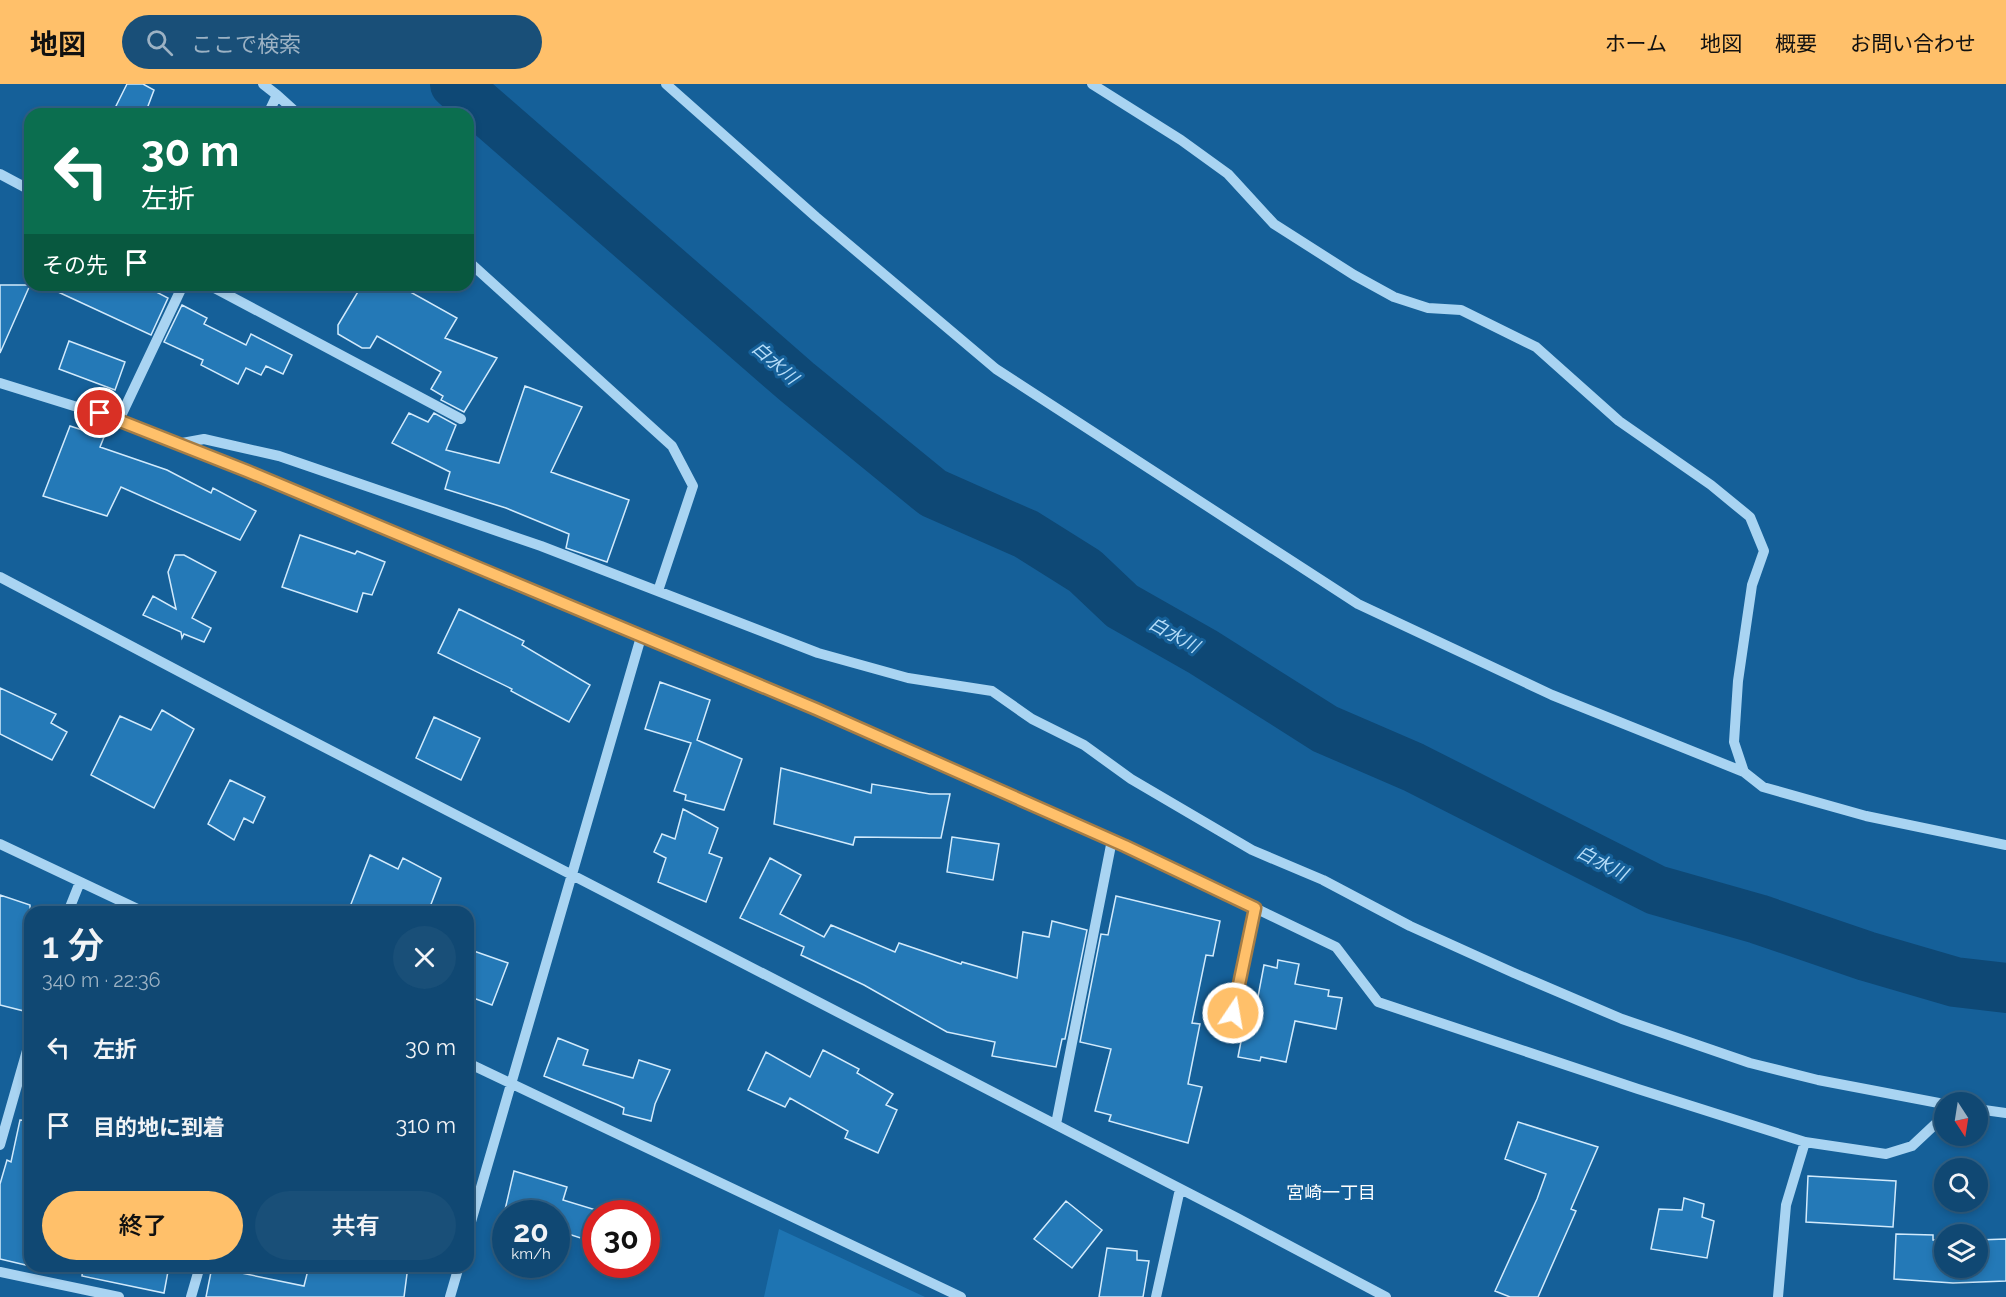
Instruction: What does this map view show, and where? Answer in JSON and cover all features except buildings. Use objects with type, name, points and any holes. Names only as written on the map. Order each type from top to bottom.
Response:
[{"type":"street","points":[[263,84],[291,108]]},
{"type":"street","points":[[666,84],[816,217],[996,369],[1262,543],[1369,609],[1552,695],[1744,772],[1762,787],[1866,816],[2006,845]]},
{"type":"street","points":[[1092,84],[1181,140],[1228,174],[1274,224],[1354,274],[1394,297],[1428,308],[1461,310],[1536,347],[1619,421],[1711,485],[1750,517],[1764,551],[1752,585],[1738,681],[1734,742],[1744,772]]},
{"type":"street","points":[[271,108],[277,95]]},
{"type":"street","points":[[0,174],[24,187]]},
{"type":"street","points":[[474,266],[672,446],[693,486],[658,591]]},
{"type":"street","points":[[118,420],[180,291]]},
{"type":"street","points":[[220,291],[461,418]]},
{"type":"street","points":[[0,383],[118,420],[177,444],[816,709],[1112,840],[1336,947],[1378,1002],[1805,1142],[1886,1154],[1912,1146],[1934,1125]]},
{"type":"street","points":[[177,444],[204,439],[279,456],[541,546],[818,653],[908,678],[992,691],[1032,719],[1084,745],[1131,779],[1251,850],[1323,880],[1410,926],[1514,973],[1622,1019],[1750,1063],[1818,1080],[1934,1102]]},
{"type":"street","points":[[0,577],[1386,1297]]},
{"type":"street","points":[[474,1211],[574,875],[641,638]]},
{"type":"street","points":[[1056,1124],[1112,840]]},
{"type":"street","points":[[0,844],[131,906]]},
{"type":"street","points":[[70,906],[80,882]]},
{"type":"street","points":[[1233,1013],[1255,908]]},
{"type":"street","points":[[0,1145],[24,1061]]},
{"type":"street","points":[[474,1066],[961,1297]]},
{"type":"street","points":[[1988,1111],[2006,1113]]},
{"type":"street","points":[[1779,1297],[1786,1205],[1805,1142]]},
{"type":"street","points":[[1156,1297],[1180,1189]]},
{"type":"street","points":[[0,1272],[119,1297]]},
{"type":"street","points":[[191,1297],[198,1272]]},
{"type":"street","points":[[450,1297],[457,1272]]},
{"type":"shaded area","points":[[779,1229],[925,1297],[764,1297]]},
{"type":"waterway","name":"白水川","points":[[455,84],[797,382],[933,493],[1026,534],[1085,571],[1122,606],[1203,652],[1325,729],[1413,767],[1656,890],[1758,919],[1866,956],[1955,982],[2006,988]]},
{"type":"district","name":"宮崎一丁目","points":[[1331,1193]]},
{"type":"route","points":[[100,413],[247,471],[641,638],[816,709],[1125,846],[1255,908],[1233,1013]]}]
